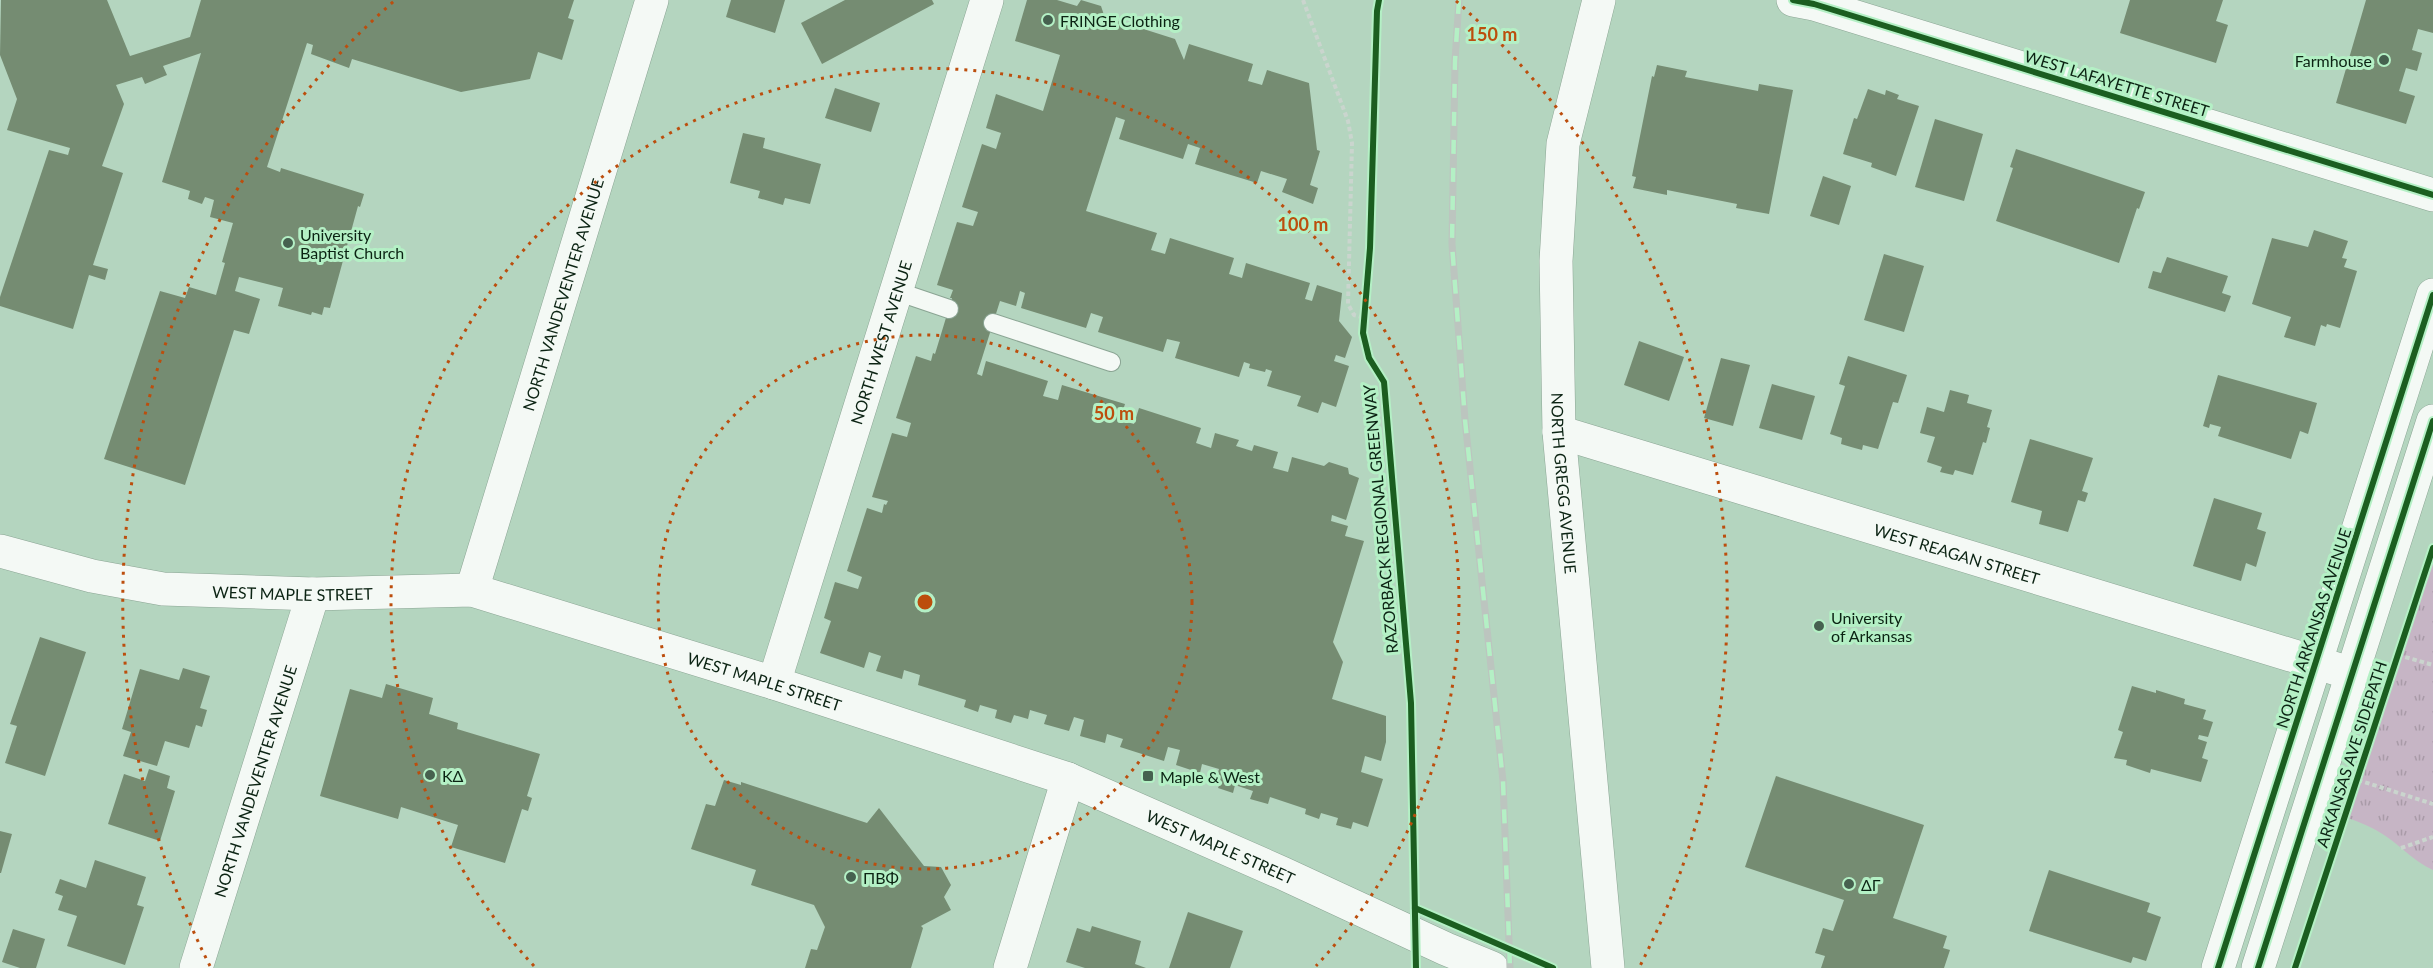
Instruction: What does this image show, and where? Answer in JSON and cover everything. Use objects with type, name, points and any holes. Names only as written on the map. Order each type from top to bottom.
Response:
[{"type":"street","name":"NORTH VANDEVENTER AVENUE","points":[[472,590],[652,0]]},
{"type":"street","name":"NORTH WEST AVENUE","points":[[774,683],[987,0]]},
{"type":"street","name":"NORTH GREGG AVENUE","points":[[1599,0],[1563,144],[1556,261],[1559,432],[1608,968]]},
{"type":"street","name":"WEST LAFAYETTE STREET","points":[[1792,0],[1814,3],[2433,195]]},
{"type":"street","name":"NORTH ARKANSAS AVENUE","points":[[2218,968],[2433,295]]},
{"type":"street","points":[[2258,968],[2433,421]]},
{"type":"street","name":"WEST REAGAN STREET","points":[[1559,432],[2352,674]]},
{"type":"street","name":"WEST MAPLE STREET","points":[[0,551],[92,576],[163,589],[313,594],[472,590],[774,683],[1068,778],[1492,968]]},
{"type":"street","name":"NORTH VANDEVENTER AVENUE","points":[[196,968],[313,594]]},
{"type":"street","points":[[1010,968],[1068,778]]},
{"type":"lane","points":[[896,291],[949,309]]},
{"type":"lane","points":[[993,323],[1111,362]]},
{"type":"path","points":[[1303,0],[1348,121],[1352,143],[1348,304],[1354,315],[1364,322],[1366,309]]},
{"type":"path","points":[[2398,655],[2433,665]]},
{"type":"path","points":[[2358,780],[2433,804]]},
{"type":"path","points":[[2401,848],[2433,837]]},
{"type":"green space","points":[[2433,548],[2433,870],[2382,834],[2345,817]]},
{"type":"building","name":"University Baptist Church","points":[[1,0],[107,0],[130,56],[190,37],[201,0],[574,0],[568,18],[574,20],[562,60],[538,52],[530,79],[461,92],[352,59],[349,68],[311,54],[313,45],[307,43],[267,167],[280,172],[281,168],[364,194],[360,207],[358,206],[330,308],[324,307],[322,315],[312,312],[311,315],[278,306],[283,288],[239,277],[235,291],[260,299],[249,334],[234,330],[185,485],[104,459],[160,291],[185,298],[189,287],[216,295],[225,263],[222,262],[233,223],[210,217],[214,200],[205,197],[202,204],[188,199],[190,191],[162,182],[201,53],[163,66],[167,75],[145,84],[142,77],[116,85],[124,104],[102,166],[123,173],[93,265],[108,269],[105,280],[89,275],[73,329],[0,306],[0,297],[49,150],[68,155],[70,148],[7,130],[17,99],[0,55]]},
{"type":"building","points":[[731,0],[785,0],[775,33],[726,17]]},
{"type":"building","points":[[845,0],[932,0],[934,4],[822,64],[801,23]]},
{"type":"building","points":[[1027,0],[1057,0],[1077,6],[1081,0],[1101,6],[1109,30],[1112,19],[1175,39],[1184,60],[1189,44],[1253,64],[1248,81],[1262,85],[1267,70],[1309,83],[1317,150],[1320,151],[1310,185],[1318,188],[1313,204],[1282,192],[1287,179],[1261,171],[1257,183],[1195,164],[1200,148],[1188,144],[1183,159],[1119,139],[1125,120],[1116,117],[1086,211],[1157,233],[1151,250],[1165,254],[1170,238],[1234,258],[1229,274],[1242,278],[1246,263],[1310,283],[1305,299],[1312,301],[1317,285],[1342,293],[1339,321],[1352,337],[1345,358],[1336,355],[1334,361],[1349,366],[1336,407],[1322,402],[1318,413],[1297,406],[1301,396],[1267,386],[1272,371],[1266,369],[1265,372],[1249,368],[1250,364],[1244,362],[1239,377],[1175,358],[1180,342],[1167,339],[1163,352],[1098,332],[1103,317],[1091,313],[1086,328],[1021,308],[1025,293],[1020,291],[1016,306],[1000,301],[977,374],[982,376],[986,361],[1048,381],[1043,396],[1058,400],[1062,385],[1125,404],[1120,420],[1134,424],[1139,408],[1201,428],[1196,443],[1211,448],[1215,433],[1239,440],[1236,446],[1252,451],[1254,445],[1278,452],[1273,468],[1288,472],[1292,457],[1324,466],[1329,462],[1348,468],[1349,474],[1359,478],[1346,520],[1332,515],[1331,521],[1348,526],[1345,536],[1364,541],[1333,642],[1343,662],[1332,699],[1386,716],[1386,742],[1381,761],[1365,756],[1361,772],[1383,779],[1368,827],[1353,822],[1351,829],[1336,825],[1338,818],[1321,813],[1319,819],[1305,814],[1306,809],[1270,797],[1268,804],[1250,799],[1253,791],[1235,785],[1233,793],[1218,788],[1221,781],[1216,780],[1219,769],[1202,764],[1200,773],[1176,765],[1180,750],[1168,747],[1164,761],[1120,747],[1123,739],[1107,734],[1105,743],[1080,736],[1084,720],[1074,717],[1069,731],[1044,724],[1047,715],[1030,710],[1028,719],[1014,715],[1011,723],[995,718],[997,710],[980,705],[978,712],[964,707],[966,700],[918,685],[920,675],[904,670],[902,679],[876,671],[881,656],[869,652],[864,668],[820,653],[831,621],[824,618],[835,582],[858,589],[862,577],[847,571],[867,508],[882,513],[884,504],[886,505],[888,501],[872,497],[892,433],[907,437],[911,423],[896,418],[916,356],[931,361],[933,353],[935,354],[953,290],[937,285],[957,222],[973,226],[978,212],[962,207],[982,144],[996,149],[1001,133],[986,128],[996,94],[1043,111],[1060,55],[1015,41]]},
{"type":"building","points":[[2130,0],[2223,0],[2216,21],[2228,25],[2216,63],[2120,33]]},
{"type":"building","name":"Farmhouse","points":[[2366,0],[2433,0],[2433,33],[2418,29],[2412,50],[2422,53],[2417,71],[2406,68],[2399,91],[2415,96],[2406,124],[2336,103]]},
{"type":"building","points":[[1657,65],[1687,71],[1685,77],[1758,91],[1759,84],[1793,90],[1769,214],[1736,208],[1737,204],[1667,190],[1667,195],[1633,188],[1636,177],[1632,176],[1652,76],[1654,77]]},
{"type":"building","points":[[835,88],[880,103],[871,132],[825,118]]},
{"type":"building","points":[[1868,89],[1885,95],[1886,90],[1899,95],[1897,99],[1919,106],[1896,176],[1871,167],[1872,163],[1843,154],[1854,118],[1857,119]]},
{"type":"building","points":[[1935,119],[1983,134],[1964,201],[1915,187]]},
{"type":"building","points":[[743,133],[765,138],[763,148],[821,164],[810,204],[785,198],[783,205],[758,198],[760,191],[730,183]]},
{"type":"building","points":[[2016,149],[2145,192],[2139,209],[2137,208],[2119,263],[1996,221],[2013,168],[2010,167]]},
{"type":"building","points":[[1823,176],[1851,186],[1839,225],[1810,216]]},
{"type":"building","points":[[2314,230],[2348,241],[2342,258],[2347,259],[2344,267],[2357,271],[2340,328],[2327,324],[2326,327],[2321,325],[2315,346],[2284,337],[2291,317],[2252,304],[2272,238],[2308,247]]},
{"type":"building","points":[[1884,254],[1924,266],[1904,332],[1864,320]]},
{"type":"building","points":[[2167,257],[2228,276],[2222,293],[2231,296],[2225,312],[2148,288],[2153,271],[2161,273]]},
{"type":"building","points":[[1639,341],[1684,357],[1669,401],[1624,385]]},
{"type":"building","points":[[1848,356],[1907,375],[1898,403],[1893,402],[1878,449],[1863,445],[1862,450],[1841,444],[1842,438],[1830,434],[1845,386],[1839,384]]},
{"type":"building","points":[[1721,358],[1750,365],[1733,426],[1704,418]]},
{"type":"building","points":[[2218,375],[2317,403],[2308,434],[2300,431],[2291,459],[2218,436],[2221,427],[2210,424],[2209,428],[2203,426]]},
{"type":"building","points":[[1772,384],[1815,396],[1802,440],[1759,428]]},
{"type":"building","points":[[1950,390],[1969,395],[1967,403],[1992,410],[1987,427],[1990,428],[1986,443],[1983,442],[1973,475],[1955,470],[1953,475],[1940,472],[1942,467],[1927,462],[1935,437],[1920,433],[1927,407],[1944,412]]},
{"type":"building","points":[[2030,439],[2093,458],[2082,491],[2088,493],[2085,502],[2078,500],[2068,532],[2039,524],[2042,511],[2011,502]]},
{"type":"building","points":[[2214,498],[2262,513],[2257,529],[2266,532],[2256,567],[2246,563],[2241,581],[2193,566]]},
{"type":"building","points":[[40,637],[86,652],[45,776],[5,763],[17,726],[10,724]]},
{"type":"building","points":[[183,668],[210,676],[200,708],[207,710],[202,727],[196,725],[189,748],[165,741],[157,766],[123,756],[131,732],[122,729],[140,669],[179,680]]},
{"type":"building","name":"ΚΔ","points":[[386,684],[433,698],[429,714],[458,723],[457,729],[540,754],[527,796],[532,798],[528,811],[522,809],[505,863],[451,847],[458,825],[401,807],[398,819],[320,796],[350,689],[382,698]]},
{"type":"building","points":[[2132,686],[2156,693],[2156,690],[2185,699],[2184,704],[2206,710],[2203,719],[2213,722],[2208,737],[2199,735],[2198,739],[2207,742],[2202,758],[2208,760],[2201,782],[2151,769],[2150,773],[2126,765],[2127,760],[2114,758],[2123,732],[2118,730]]},
{"type":"building","points":[[149,769],[170,776],[167,788],[175,791],[160,841],[108,824],[124,774],[145,781]]},
{"type":"building","name":"ΔΓ","points":[[1776,776],[1924,825],[1893,918],[1947,936],[1943,948],[1950,950],[1944,968],[1821,968],[1825,956],[1815,953],[1823,928],[1833,931],[1844,900],[1745,867]]},
{"type":"building","name":"ΠΒΦ","points":[[724,780],[741,785],[741,782],[867,823],[879,808],[924,866],[941,867],[951,885],[944,897],[951,910],[921,926],[923,928],[911,968],[805,968],[811,949],[817,950],[825,927],[814,905],[751,885],[756,870],[691,849],[706,804],[715,806]]},
{"type":"building","points":[[0,831],[12,834],[1,873],[0,873]]},
{"type":"building","points":[[95,860],[146,877],[137,905],[144,907],[125,965],[67,946],[77,916],[58,910],[63,896],[55,893],[60,879],[86,888]]},
{"type":"building","points":[[2049,870],[2150,903],[2147,912],[2161,917],[2146,961],[2133,957],[2131,963],[2029,931]]},
{"type":"building","points":[[1188,912],[1243,931],[1230,968],[1169,968]]},
{"type":"building","points":[[1092,926],[1141,941],[1135,964],[1146,968],[1085,968],[1066,962],[1077,928],[1090,932]]},
{"type":"building","points":[[13,929],[45,939],[36,968],[20,968],[2,962]]},
{"type":"railway","points":[[1459,0],[1455,61],[1452,244],[1465,420],[1503,781],[1510,968]]},
{"type":"cycle path","name":"RAZORBACK REGIONAL GREENWAY","points":[[1379,0],[1370,248],[1363,333],[1369,358],[1384,382],[1411,703],[1416,968]]},
{"type":"cycle path","points":[[1793,0],[1814,4],[2433,195]]},
{"type":"cycle path","points":[[2218,968],[2433,295]]},
{"type":"cycle path","points":[[2258,968],[2433,421]]},
{"type":"cycle path","name":"ARKANSAS AVE SIDEPATH","points":[[2295,968],[2433,548]]},
{"type":"cycle path","points":[[1415,908],[1553,968]]},
{"type":"place","name":"FRINGE Clothing","points":[[1048,20]]},
{"type":"place","name":"Farmhouse","points":[[2384,60]]},
{"type":"place","name":"University Baptist Church","points":[[288,243]]},
{"type":"place","name":"University of Arkansas","points":[[1819,626]]},
{"type":"place","name":"ΚΔ","points":[[430,775]]},
{"type":"place","name":"Maple & West","points":[[1148,776]]},
{"type":"place","name":"ΠΒΦ","points":[[851,877]]},
{"type":"place","name":"ΔΓ","points":[[1849,884]]}]
